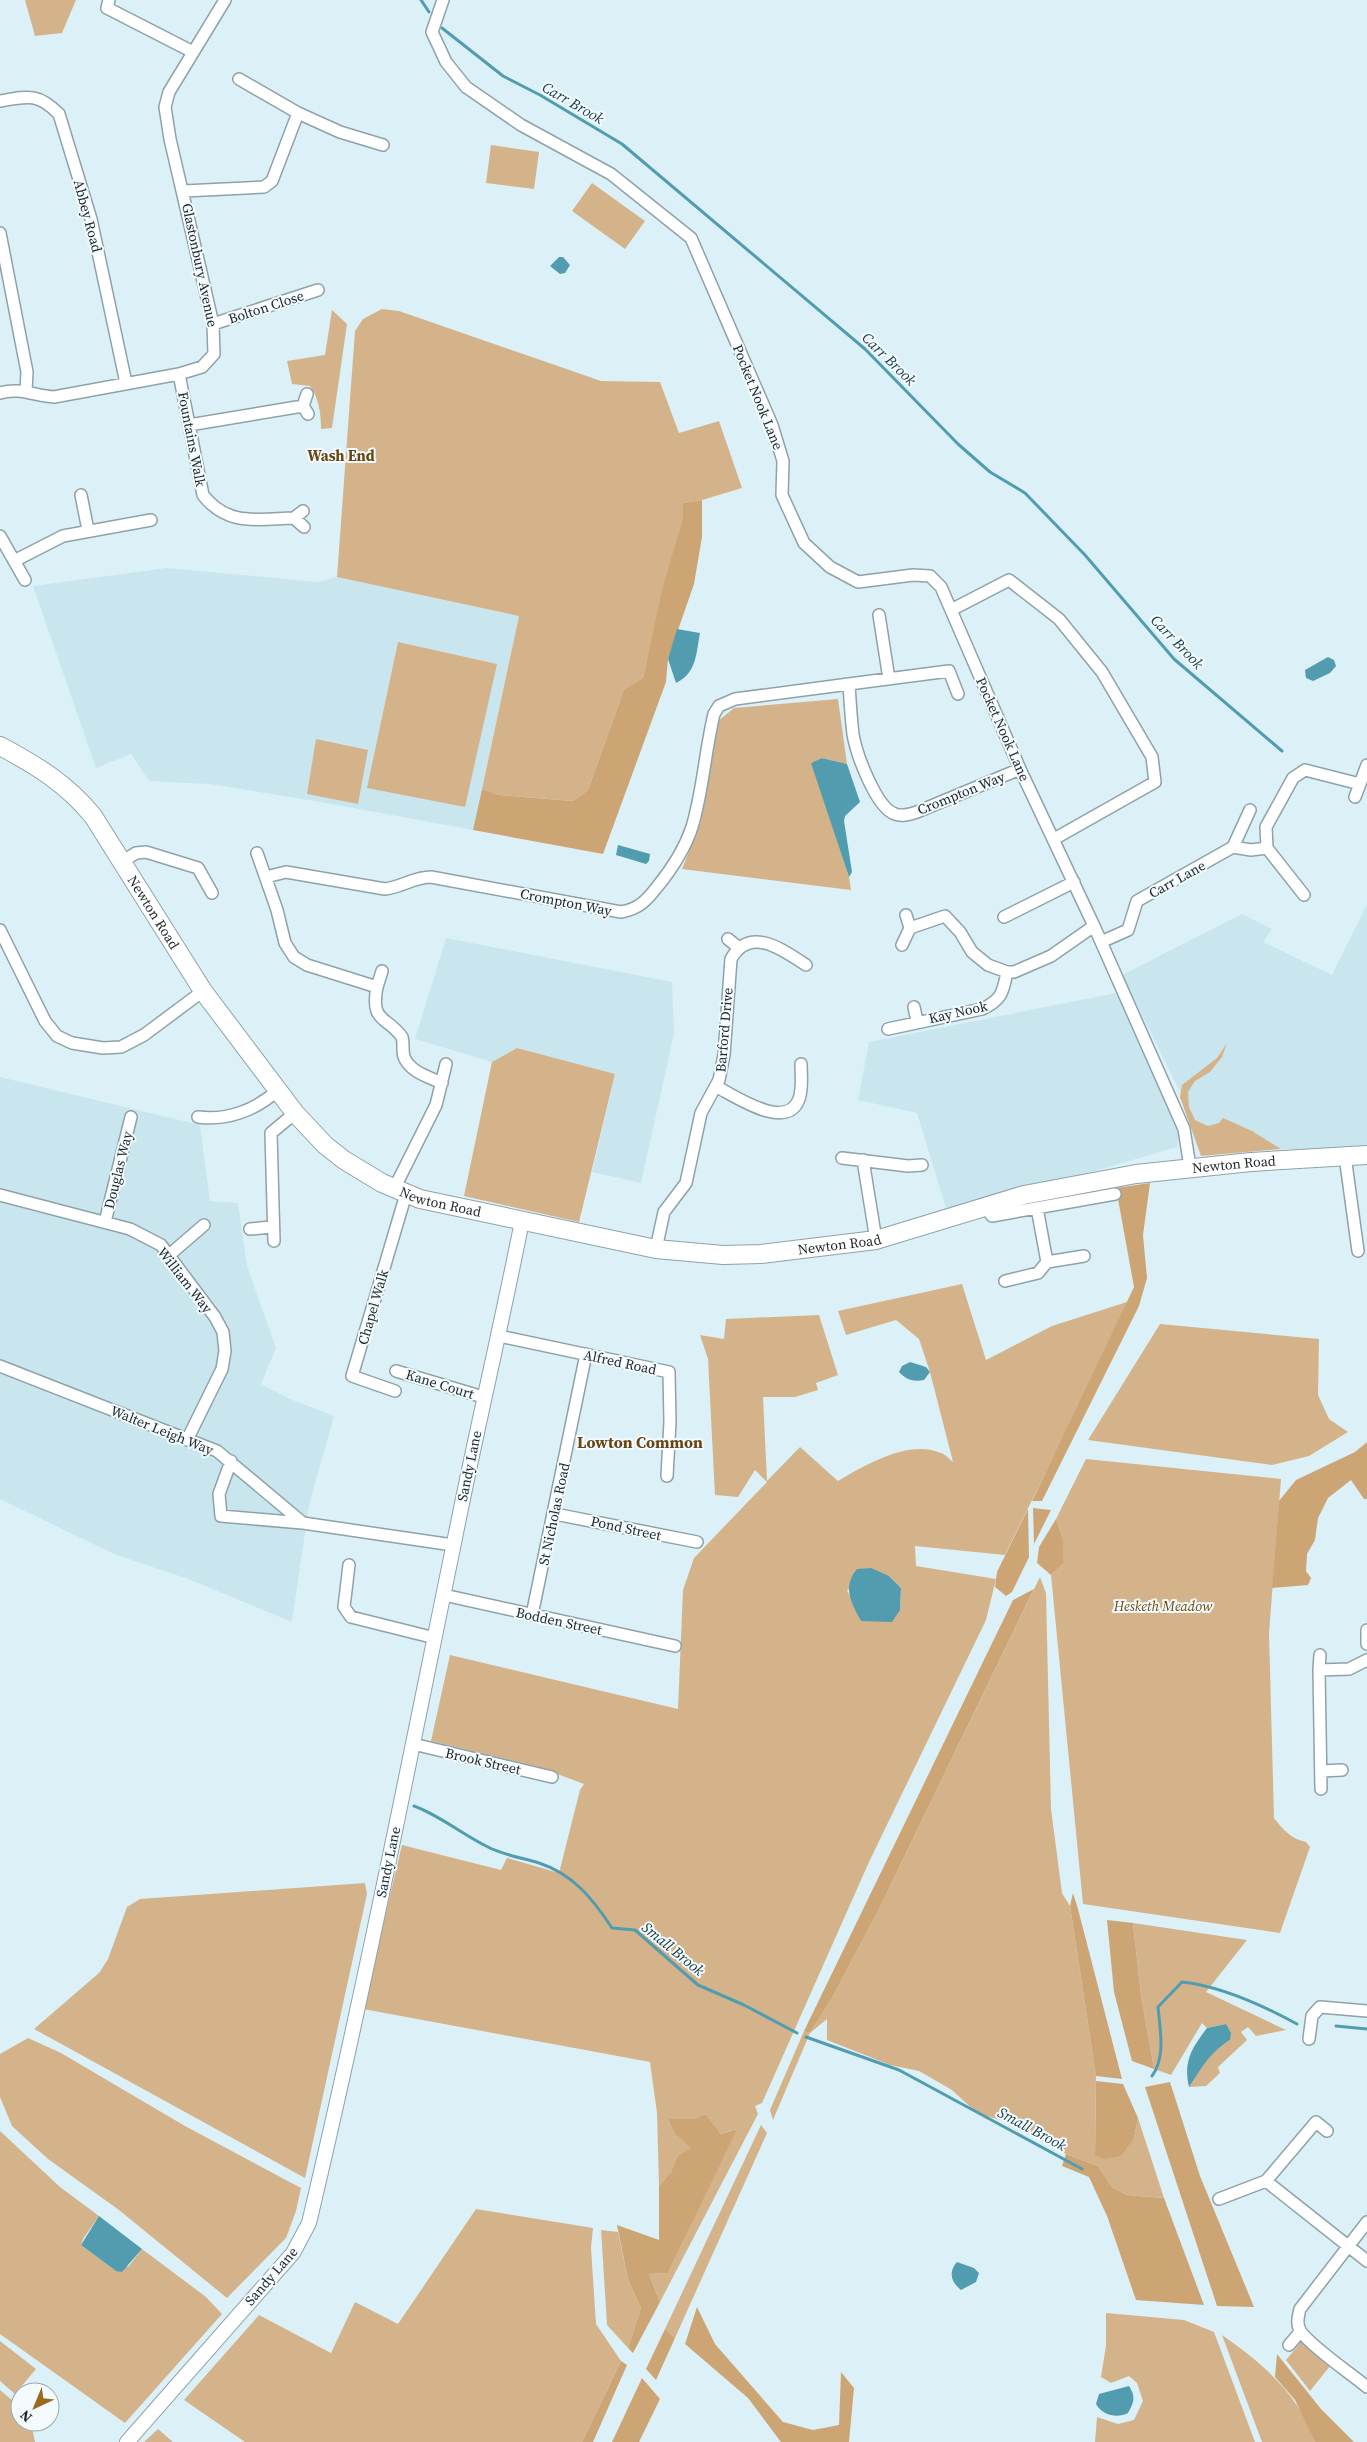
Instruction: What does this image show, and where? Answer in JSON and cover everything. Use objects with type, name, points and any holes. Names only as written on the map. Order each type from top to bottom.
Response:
[{"type":"main road","name":"Newton Road","points":[[0,746],[52,776],[78,799],[123,861],[203,991],[295,1113],[325,1145],[344,1160],[400,1192],[522,1221],[656,1249],[723,1256],[761,1254],[876,1240],[985,1206],[1088,1182],[1190,1168],[1367,1155]]},
{"type":"street","points":[[110,0],[107,8],[193,52]]},
{"type":"street","name":"Glastonbury Avenue","points":[[0,393],[26,391],[41,397],[54,397],[179,374],[202,367],[210,361],[214,354],[215,345],[213,324],[184,191],[170,139],[165,107],[169,92],[225,0]]},
{"type":"street","name":"Pocket Nook Lane","points":[[443,0],[432,32],[446,62],[466,87],[522,125],[611,174],[691,238],[772,425],[783,461],[782,495],[804,543],[830,567],[858,582],[913,575],[930,576],[941,587],[1020,769],[1074,882],[1184,1129],[1190,1168]]},
{"type":"street","points":[[239,79],[298,112],[340,132],[383,145]]},
{"type":"street","name":"Abbey Road","points":[[0,101],[32,96],[47,102],[58,114],[91,219],[126,383]]},
{"type":"street","points":[[184,191],[264,187],[272,181],[298,112]]},
{"type":"street","points":[[0,233],[26,372],[26,391]]},
{"type":"street","name":"Bolton Close","points":[[213,324],[318,290]]},
{"type":"street","name":"Fountains Walk","points":[[179,374],[203,495],[210,504],[237,519],[298,515],[304,527]]},
{"type":"street","points":[[189,425],[305,410],[307,394]]},
{"type":"street","points":[[81,495],[88,530]]},
{"type":"street","points":[[14,561],[63,536],[88,530],[137,527],[151,520]]},
{"type":"street","points":[[0,536],[25,580]]},
{"type":"street","points":[[951,610],[1010,580],[1059,619],[1102,672],[1152,757],[1155,782],[1054,839]]},
{"type":"street","points":[[879,615],[889,679]]},
{"type":"street","name":"Crompton Way","points":[[266,877],[286,872],[393,888],[412,878],[431,877],[621,912],[630,910],[645,902],[668,874],[692,828],[714,714],[719,706],[735,699],[949,671],[958,694]]},
{"type":"street","name":"Crompton Way","points":[[849,684],[854,736],[863,765],[879,802],[894,814],[902,816],[917,812],[1020,769]]},
{"type":"street","points":[[1355,797],[1367,765]]},
{"type":"street","points":[[1304,895],[1267,848],[1266,828],[1293,778],[1305,770],[1360,784]]},
{"type":"street","points":[[1250,810],[1233,847],[1251,850],[1267,848]]},
{"type":"street","name":"Carr Lane","points":[[1101,942],[1128,930],[1137,901],[1233,847]]},
{"type":"street","points":[[123,861],[136,853],[146,852],[198,868],[212,892]]},
{"type":"street","points":[[257,853],[277,910],[285,943],[294,957],[307,965],[377,987]]},
{"type":"street","points":[[1004,917],[1074,882]]},
{"type":"street","points":[[902,945],[910,928],[906,915]]},
{"type":"street","points":[[910,928],[945,916],[960,932],[972,952],[988,965],[1007,972],[1014,972],[1051,956],[1094,926]]},
{"type":"street","points":[[0,930],[45,1021],[57,1036],[72,1043],[103,1048],[121,1047],[144,1035],[203,991]]},
{"type":"street","points":[[728,939],[739,948],[760,941],[779,947],[806,965]]},
{"type":"street","name":"Barford Drive","points":[[656,1249],[664,1212],[686,1183],[701,1113],[717,1087],[724,1055],[730,965],[739,948]]},
{"type":"street","points":[[382,971],[375,998],[381,1018],[402,1037],[404,1055],[407,1062],[418,1072],[442,1083]]},
{"type":"street","name":"Kay Nook","points":[[888,1028],[982,1009],[995,1004],[1001,996],[1007,972]]},
{"type":"street","name":"Kay Nook","points":[[914,1007],[917,1021]]},
{"type":"street","points":[[400,1192],[436,1105],[446,1064]]},
{"type":"street","points":[[717,1087],[764,1111],[785,1111],[795,1106],[800,1096],[801,1064]]},
{"type":"street","points":[[198,1117],[213,1119],[230,1117],[264,1101],[278,1090]]},
{"type":"street","points":[[274,1241],[270,1133],[295,1113]]},
{"type":"street","name":"Douglas Way","points":[[105,1222],[130,1117]]},
{"type":"street","points":[[1345,1156],[1358,1251]]},
{"type":"street","points":[[842,1158],[908,1166],[922,1165]]},
{"type":"street","points":[[863,1160],[876,1240]]},
{"type":"street","name":"Chapel Walk","points":[[395,1391],[352,1376],[400,1192]]},
{"type":"street","points":[[985,1206],[992,1216],[1115,1194]]},
{"type":"street","name":"William Way","points":[[0,1195],[130,1229],[160,1245],[215,1318],[223,1332],[222,1369],[187,1440]]},
{"type":"street","points":[[1037,1208],[1047,1262]]},
{"type":"street","name":"Sandy Lane","points":[[127,2442],[293,2253],[309,2223],[413,1744],[483,1397],[499,1336],[522,1221]]},
{"type":"street","points":[[168,1256],[204,1225]]},
{"type":"street","points":[[250,1230],[272,1227]]},
{"type":"street","points":[[1005,1281],[1038,1273],[1047,1262],[1084,1256]]},
{"type":"street","name":"Alfred Road","points":[[499,1336],[669,1372],[668,1476]]},
{"type":"street","name":"St Nicholas Road","points":[[532,1615],[555,1514],[586,1354]]},
{"type":"street","name":"Walter Leigh Way","points":[[0,1366],[217,1451],[303,1524]]},
{"type":"street","name":"Kane Court","points":[[396,1370],[483,1397]]},
{"type":"street","points":[[231,1461],[219,1494],[221,1516],[303,1524],[453,1545]]},
{"type":"street","name":"Pond Street","points":[[555,1514],[697,1542]]},
{"type":"street","points":[[349,1565],[344,1607],[351,1617],[435,1638]]},
{"type":"street","name":"Bodden Street","points":[[444,1595],[675,1646]]},
{"type":"street","points":[[1367,1630],[1367,1644]]},
{"type":"street","points":[[1320,1656],[1321,1789]]},
{"type":"street","points":[[1319,1670],[1349,1670],[1367,1660]]},
{"type":"street","name":"Brook Street","points":[[413,1744],[552,1777]]},
{"type":"street","points":[[1321,1771],[1342,1770]]},
{"type":"street","points":[[1309,2039],[1312,2016],[1320,2007],[1367,2010]]},
{"type":"street","points":[[1219,2198],[1266,2181],[1316,2122],[1327,2131]]},
{"type":"street","points":[[1266,2181],[1367,2261]]},
{"type":"street","points":[[1367,2222],[1300,2310],[1297,2323],[1300,2332],[1367,2387]]},
{"type":"street","points":[[1289,2345],[1300,2332]]},
{"type":"shaded area","points":[[702,500],[702,537],[694,584],[668,659],[666,682],[603,854],[473,830],[482,789],[499,795],[573,801],[588,790],[624,689],[643,678],[662,590],[683,517],[683,503]]},
{"type":"shaded area","points":[[167,568],[318,582],[337,577],[519,616],[473,830],[210,784],[149,781],[131,754],[96,768],[33,586]]},
{"type":"shaded area","points":[[1367,904],[1367,1149],[1281,1149],[1198,1128],[1122,975],[1242,914],[1272,929],[1263,942],[1332,975]]},
{"type":"shaded area","points":[[446,938],[672,982],[674,1034],[641,1183],[592,1172],[615,1075],[517,1048],[492,1062],[415,1039]]},
{"type":"shaded area","points":[[1116,993],[1179,1130],[1177,1147],[1037,1188],[946,1208],[917,1113],[858,1100],[869,1042]]},
{"type":"shaded area","points":[[0,1077],[200,1125],[210,1201],[238,1203],[247,1266],[276,1348],[261,1384],[290,1399],[334,1416],[309,1505],[292,1622],[188,1579],[114,1554],[0,1499]]},
{"type":"shaded area","points":[[1150,1183],[1143,1235],[1147,1278],[1139,1306],[1042,1501],[1032,1501],[1134,1287],[1116,1188]]},
{"type":"shaded area","points":[[1367,1442],[1367,1499],[1364,1499],[1351,1480],[1328,1498],[1318,1518],[1315,1540],[1307,1554],[1306,1571],[1311,1578],[1308,1585],[1272,1588],[1279,1501],[1296,1480],[1355,1452]]},
{"type":"shaded area","points":[[1033,1508],[1051,1510],[1034,1544]]},
{"type":"shaded area","points":[[1028,1509],[1029,1557],[1012,1592],[1006,1596],[995,1587],[997,1572]]},
{"type":"shaded area","points":[[1056,1519],[1063,1539],[1063,1564],[1051,1575],[1037,1563],[1039,1547]]},
{"type":"shaded area","points":[[1034,1589],[879,1909],[832,1998],[810,2033],[804,2031],[1013,1600]]},
{"type":"shaded area","points":[[1073,1893],[1122,2079],[1096,2076],[1070,1906]]},
{"type":"shaded area","points":[[1107,1920],[1133,1923],[1141,1995],[1154,2069],[1132,2061],[1114,1992]]},
{"type":"shaded area","points":[[1096,2081],[1123,2084],[1138,2118],[1134,2138],[1121,2156],[1105,2159],[1095,2155]]},
{"type":"shaded area","points":[[1170,2082],[1200,2176],[1254,2307],[1217,2306],[1145,2087]]},
{"type":"shaded area","points":[[706,2114],[721,2134],[737,2129],[668,2273],[649,2274],[660,2302],[633,2353],[628,2348],[641,2308],[628,2280],[617,2225],[659,2240],[659,2186],[671,2172],[677,2156],[691,2148],[674,2133],[668,2119],[692,2119]]},
{"type":"shaded area","points":[[1066,2154],[1098,2166],[1112,2187],[1127,2195],[1164,2198],[1204,2305],[1136,2300],[1107,2216],[1089,2177],[1062,2166]]},
{"type":"shaded area","points":[[697,2307],[715,2344],[783,2422],[813,2430],[839,2425],[841,2372],[854,2388],[849,2442],[781,2442],[748,2398],[685,2344]]},
{"type":"shaded area","points":[[665,2329],[675,2338],[656,2380],[646,2369]]},
{"type":"shaded area","points":[[1277,2354],[1321,2409],[1354,2442],[1315,2442],[1295,2400],[1275,2377]]},
{"type":"shaded area","points":[[621,2361],[627,2365],[593,2442],[582,2442]]},
{"type":"shaded area","points":[[642,2378],[660,2399],[639,2442],[612,2442]]},
{"type":"green space","points":[[25,0],[76,0],[62,33],[35,36]]},
{"type":"green space","points":[[491,145],[539,152],[534,189],[486,183]]},
{"type":"green space","points":[[592,183],[645,221],[625,249],[572,211]]},
{"type":"green space","points":[[382,309],[399,311],[601,381],[660,382],[679,433],[719,421],[742,488],[702,500],[683,503],[683,517],[662,593],[643,678],[624,689],[588,790],[573,801],[499,795],[482,789],[519,616],[337,577],[355,331],[363,319]]},
{"type":"green space","points":[[332,310],[347,324],[332,428],[321,429],[321,418],[316,396],[310,386],[292,384],[287,361],[325,355]]},
{"type":"green space","points":[[398,642],[497,664],[465,807],[367,788]]},
{"type":"green space","points":[[838,699],[847,764],[822,758],[812,763],[849,877],[851,890],[682,869],[701,821],[718,721],[734,708]]},
{"type":"green space","points":[[316,739],[368,750],[358,804],[307,794]]},
{"type":"green space","points":[[1227,1043],[1222,1057],[1210,1072],[1195,1081],[1188,1092],[1189,1107],[1195,1120],[1208,1126],[1219,1123],[1223,1118],[1252,1131],[1281,1149],[1201,1156],[1180,1097],[1182,1085],[1217,1058]]},
{"type":"green space","points":[[517,1048],[615,1074],[579,1222],[464,1196],[492,1062]]},
{"type":"green space","points":[[962,1284],[986,1360],[1052,1326],[1130,1301],[1005,1555],[915,1546],[916,1566],[996,1579],[986,1620],[869,1862],[762,2103],[755,2106],[758,2114],[660,2302],[649,2274],[668,2273],[736,2129],[721,2134],[706,2114],[692,2119],[668,2119],[674,2133],[692,2148],[677,2156],[671,2172],[659,2186],[657,2113],[650,2062],[363,2009],[402,1845],[501,1870],[507,1858],[559,1873],[580,1790],[584,1784],[536,1766],[431,1741],[450,1655],[678,1709],[683,1590],[694,1558],[767,1482],[755,1470],[738,1497],[715,1495],[708,1359],[700,1335],[724,1339],[726,1319],[819,1315],[838,1375],[816,1383],[818,1390],[795,1397],[763,1397],[767,1481],[800,1447],[838,1481],[874,1461],[901,1451],[928,1450],[946,1455],[953,1462],[930,1372],[919,1339],[896,1320],[846,1335],[838,1311]],"holes":[[[889,1576],[901,1588],[900,1610],[861,1621],[847,1590]]]},
{"type":"green space","points":[[1160,1324],[1319,1339],[1318,1395],[1329,1419],[1348,1432],[1309,1456],[1272,1465],[1088,1440]]},
{"type":"green space","name":"Hesketh Meadow","points":[[1086,1459],[1281,1479],[1269,1633],[1274,1818],[1288,1833],[1306,1842],[1310,1847],[1280,1933],[1083,1904],[1051,1575],[1063,1564],[1063,1539],[1056,1519]]},
{"type":"green space","points":[[1040,1577],[1046,1593],[1051,1809],[1062,1893],[1070,1906],[1096,2076],[1095,2155],[1134,2138],[1138,2118],[1164,2198],[1127,2195],[1112,2187],[1098,2166],[1066,2154],[1005,2121],[978,2114],[952,2090],[919,2071],[890,2065],[827,2040],[827,2019],[810,2033],[832,1998],[879,1909]]},
{"type":"green space","points":[[365,1883],[367,1894],[305,2178],[34,2029],[99,1973],[108,1959],[127,1907],[140,1899]]},
{"type":"green space","points":[[1133,1923],[1247,1940],[1206,1992],[1286,2030],[1256,2036],[1248,2027],[1241,2032],[1247,2040],[1218,2067],[1220,2073],[1206,2086],[1189,2087],[1211,2055],[1230,2040],[1226,2024],[1207,2028],[1202,2023],[1171,2075],[1154,2069],[1141,1995]]},
{"type":"green space","points":[[804,2031],[810,2033],[773,2120],[770,2110]]},
{"type":"green space","points":[[28,2038],[61,2053],[185,2126],[301,2188],[296,2211],[286,2238],[227,2298],[119,2210],[48,2159],[12,2126],[0,2097],[0,2054]]},
{"type":"green space","points":[[761,2125],[767,2133],[675,2338],[665,2329]]},
{"type":"green space","points":[[0,2131],[60,2187],[99,2216],[81,2245],[116,2271],[129,2266],[142,2249],[206,2297],[222,2314],[125,2423],[0,2334]]},
{"type":"green space","points":[[476,2209],[593,2228],[591,2248],[596,2324],[621,2361],[582,2442],[245,2442],[184,2400],[259,2315],[331,2353],[355,2302],[398,2324]]},
{"type":"green space","points":[[601,2230],[618,2232],[628,2280],[641,2308],[628,2348],[607,2325]]},
{"type":"green space","points":[[1106,2313],[1184,2320],[1214,2332],[1255,2442],[1095,2442],[1097,2417],[1118,2424],[1134,2420],[1143,2401],[1137,2383],[1129,2376],[1111,2383],[1101,2377],[1106,2346]]},
{"type":"green space","points":[[1222,2335],[1278,2381],[1299,2409],[1315,2442],[1262,2442]]},
{"type":"green space","points":[[0,2341],[36,2369],[25,2382],[10,2382],[10,2390],[0,2381]]},
{"type":"green space","points":[[1301,2342],[1330,2366],[1310,2391],[1286,2360]]},
{"type":"green space","points":[[0,2390],[10,2398],[10,2432],[33,2432],[35,2442],[0,2442]]},
{"type":"green space","points":[[158,2429],[173,2442],[144,2442]]},
{"type":"water","points":[[559,257],[563,257],[570,265],[565,273],[560,274],[550,266]]},
{"type":"water","points":[[677,629],[700,633],[692,668],[683,679],[676,683],[668,659]]},
{"type":"water","points":[[1328,657],[1334,660],[1336,666],[1330,673],[1313,681],[1306,678],[1305,670]]},
{"type":"water","points":[[822,758],[847,764],[860,802],[845,816],[844,821],[852,872],[849,877],[811,763]]},
{"type":"water","points":[[618,845],[650,854],[649,861],[646,864],[616,855]]},
{"type":"water","points":[[910,1362],[926,1367],[930,1372],[924,1380],[910,1380],[899,1372],[902,1366]]},
{"type":"water","points":[[871,1568],[889,1576],[901,1588],[900,1610],[892,1622],[861,1621],[851,1601],[849,1589],[852,1576],[857,1569]]},
{"type":"water","points":[[1226,2024],[1231,2033],[1230,2040],[1211,2056],[1189,2087],[1187,2078],[1188,2062],[1197,2042],[1207,2028]]},
{"type":"water","points":[[99,2216],[142,2249],[122,2272],[116,2271],[81,2245]]},
{"type":"water","points":[[957,2262],[974,2268],[979,2273],[976,2282],[961,2290],[955,2284],[952,2277],[952,2269]]},
{"type":"water","points":[[1129,2386],[1133,2393],[1133,2399],[1128,2413],[1119,2416],[1110,2415],[1102,2411],[1096,2404],[1099,2394]]},
{"type":"waterway","name":"Carr Brook","points":[[421,0],[429,12]]},
{"type":"waterway","name":"Carr Brook","points":[[442,28],[503,76],[540,95],[622,144],[865,349],[958,444],[990,472],[1025,493],[1085,555],[1174,659],[1282,751]]},
{"type":"waterway","name":"Small Brook","points":[[414,1806],[494,1850],[539,1863],[562,1874],[590,1898],[612,1928],[635,1930],[698,1985],[744,2005],[797,2033]]},
{"type":"waterway","points":[[1152,2076],[1161,2052],[1158,2007],[1182,1982],[1226,1992],[1270,2010],[1297,2024]]},
{"type":"waterway","points":[[1336,2026],[1367,2029]]},
{"type":"waterway","name":"Small Brook","points":[[806,2037],[899,2070],[1082,2169]]},
{"type":"district","name":"Wash End","points":[[341,456]]},
{"type":"district","name":"Lowton Common","points":[[640,1442]]}]
